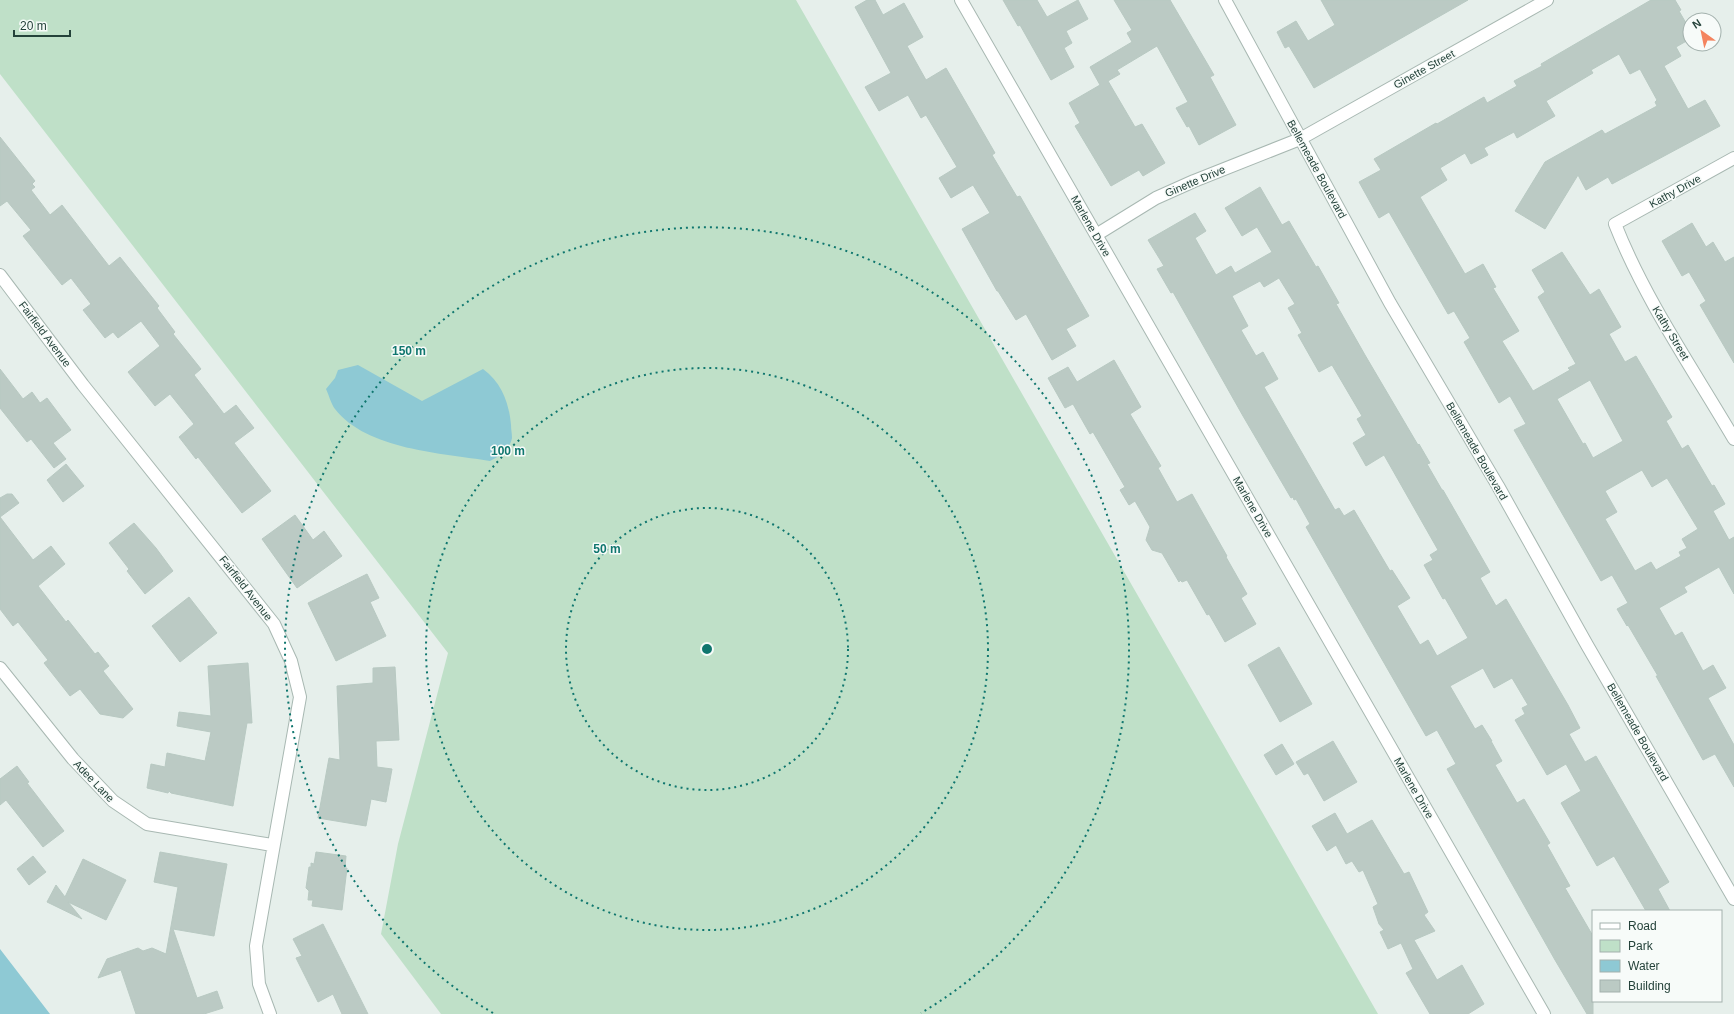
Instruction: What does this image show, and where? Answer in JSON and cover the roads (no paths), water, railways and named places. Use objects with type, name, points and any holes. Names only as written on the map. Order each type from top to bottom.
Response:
[{"type":"street","name":"Marlene Drive","points":[[961,0],[1544,1014]]},
{"type":"street","name":"Bellemeade Boulevard","points":[[1226,0],[1390,303],[1498,486],[1588,646],[1734,899]]},
{"type":"street","name":"Ginette Street","points":[[1300,139],[1547,0]]},
{"type":"street","name":"Ginette Drive","points":[[1096,235],[1156,198],[1194,181],[1300,139]]},
{"type":"street","name":"Kathy Drive","points":[[1615,224],[1734,158]]},
{"type":"street","name":"Kathy Street","points":[[1615,224],[1627,253],[1650,297],[1734,439]]},
{"type":"street","name":"Fairfield Avenue","points":[[0,275],[82,385],[274,624],[291,661],[300,697],[272,845],[256,946],[259,984],[270,1014]]},
{"type":"street","name":"Adee Lane","points":[[0,668],[73,759],[103,791],[113,801],[147,824],[272,845]]},
{"type":"water","points":[[358,365],[422,401],[483,369],[500,387],[506,401],[510,417],[512,436],[509,446],[500,455],[490,461],[428,452],[385,441],[366,433],[349,423],[335,409],[326,389],[335,378],[338,370]]},
{"type":"water","points":[[0,949],[50,1014],[0,1014]]}]
